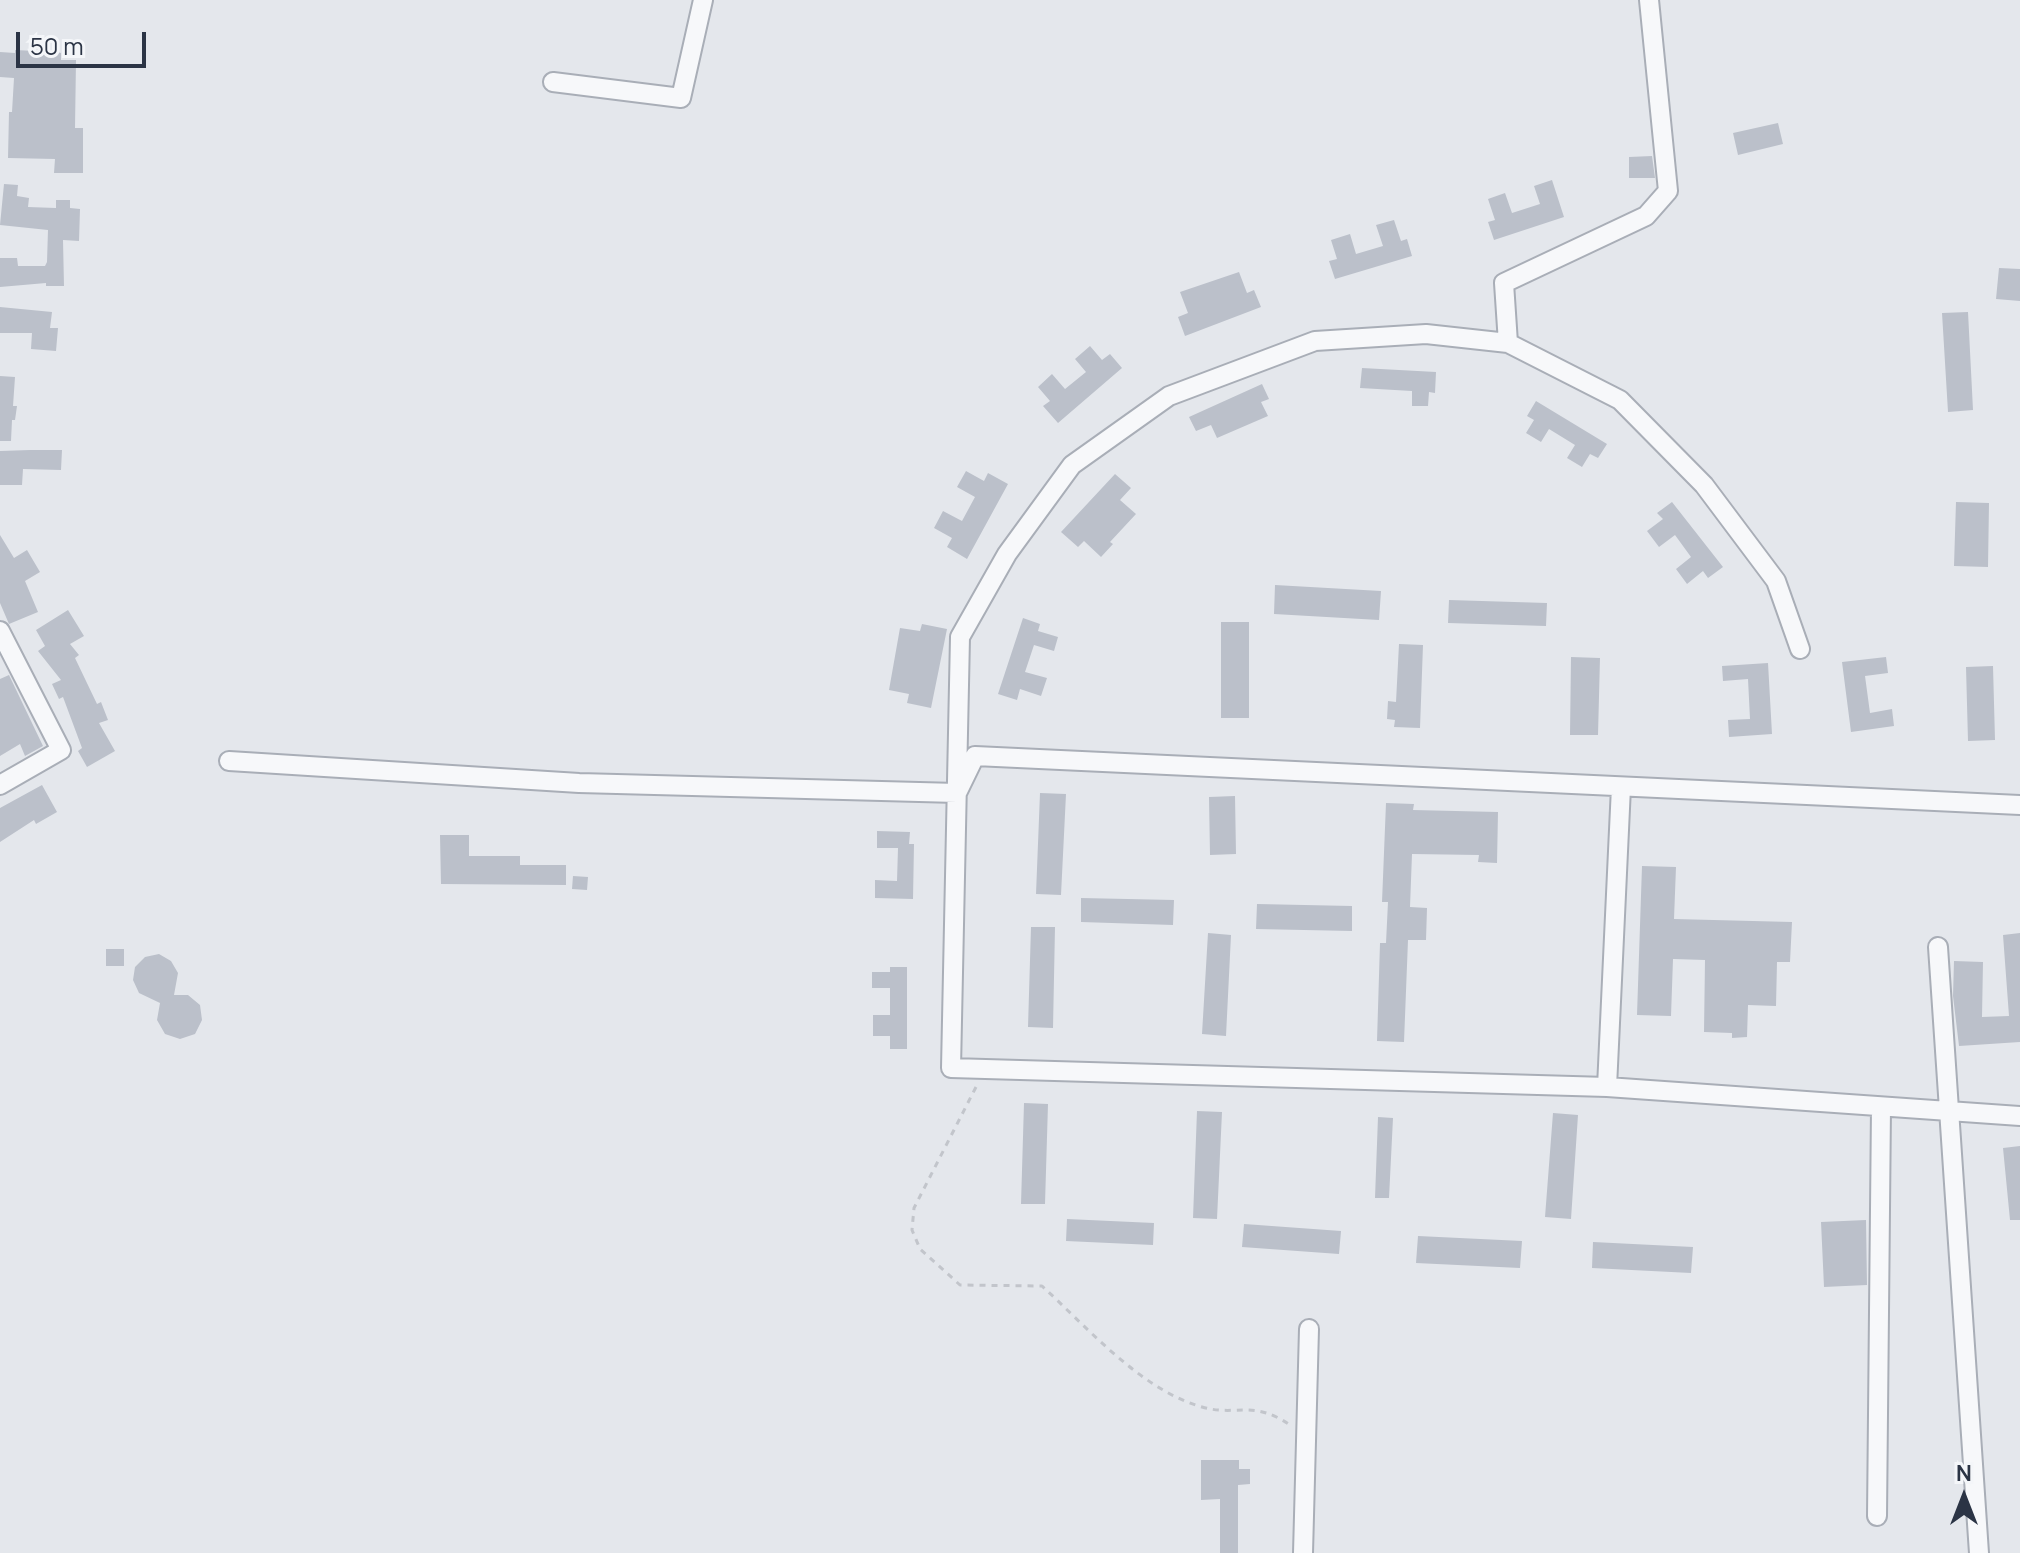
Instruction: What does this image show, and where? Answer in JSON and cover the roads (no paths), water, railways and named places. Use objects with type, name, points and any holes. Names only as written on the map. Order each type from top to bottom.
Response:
[{"type":"street","points":[[553,82],[681,98],[703,0]]},
{"type":"street","points":[[1508,343],[1504,283],[1646,216],[1668,191],[1649,0]]},
{"type":"street","points":[[1800,649],[1776,581],[1704,485],[1620,400],[1508,343],[1426,334],[1315,341],[1169,396],[1072,465],[1007,554],[960,637],[951,1068],[1607,1087],[2020,1116]]},
{"type":"street","points":[[0,631],[61,750],[0,785]]},
{"type":"street","points":[[957,793],[975,756],[2020,805]]},
{"type":"street","points":[[229,761],[579,783],[957,793]]},
{"type":"street","points":[[1607,1087],[1621,787]]},
{"type":"street","points":[[1938,947],[1979,1553]]},
{"type":"street","points":[[1877,1516],[1881,1107]]},
{"type":"street","points":[[1303,1553],[1309,1329]]}]
